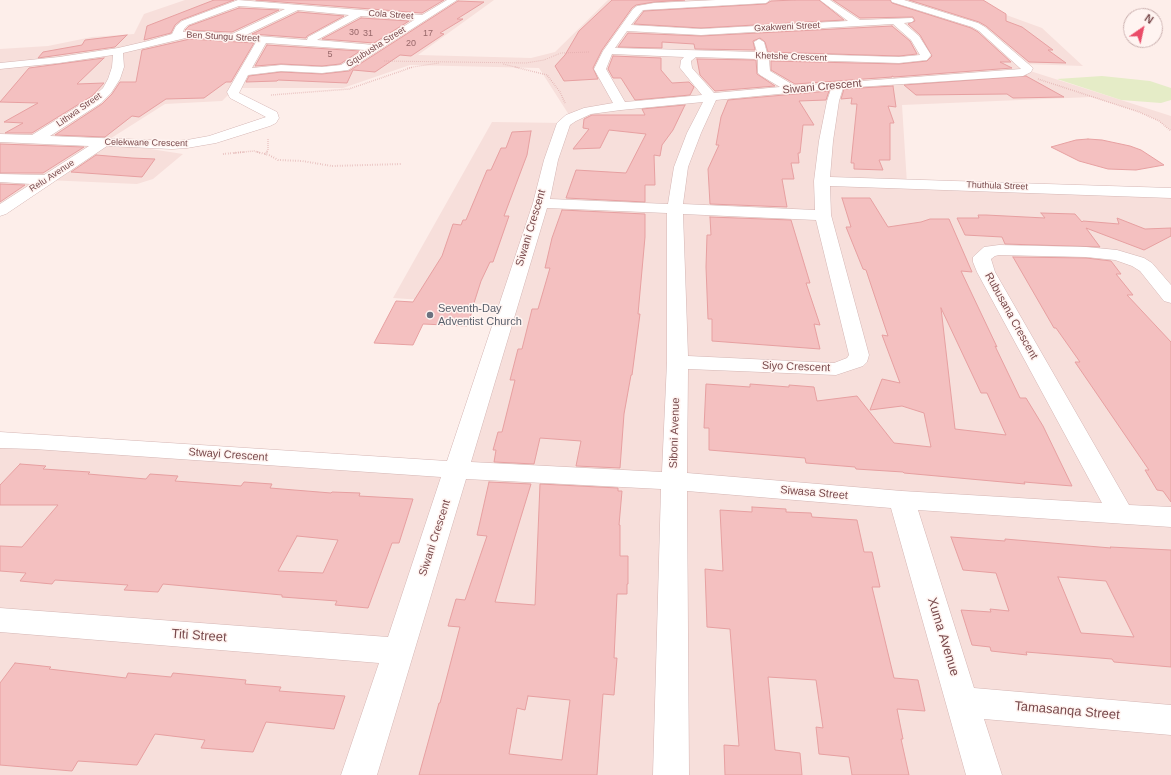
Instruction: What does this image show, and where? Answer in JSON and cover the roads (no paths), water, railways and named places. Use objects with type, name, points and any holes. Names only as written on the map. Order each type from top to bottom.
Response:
[{"type":"street","points":[[234,37],[314,0]]},
{"type":"street","name":"Gqubusha Street","points":[[244,72],[281,68],[331,70],[344,68],[454,0]]},
{"type":"street","points":[[824,0],[858,23]]},
{"type":"street","points":[[895,0],[952,17]]},
{"type":"street","points":[[177,36],[179,28],[185,23],[242,1]]},
{"type":"street","name":"Cola Street","points":[[242,1],[424,18]]},
{"type":"street","points":[[621,106],[600,70],[608,51],[632,14],[640,8],[754,1],[766,4]]},
{"type":"street","points":[[689,4],[698,12]]},
{"type":"street","name":"Cola Street","points":[[312,39],[359,13]]},
{"type":"street","points":[[781,17],[801,26]]},
{"type":"street","name":"Gxakweni Street","points":[[623,28],[686,32],[952,17]]},
{"type":"street","name":"Siwani Crescent","points":[[360,775],[541,203],[551,160],[564,124],[571,118],[588,111],[621,106],[838,85],[1017,74],[1026,71],[1027,68],[982,29],[952,17]]},
{"type":"street","name":"Khetshe Crescent","points":[[608,51],[900,60],[923,58],[926,55],[915,38],[896,21]]},
{"type":"street","points":[[756,29],[764,73],[794,90]]},
{"type":"street","name":"Ben Stungu Street","points":[[1,68],[118,50],[150,44],[177,36],[197,34],[376,48]]},
{"type":"street","name":"Celekwane Crescent","points":[[0,138],[172,145],[199,143],[235,133],[271,120],[273,118],[272,115],[234,95],[233,92],[263,39]]},
{"type":"street","name":"Lithwa Street","points":[[34,140],[97,100],[107,90],[114,79],[118,67],[118,50]]},
{"type":"street","points":[[693,54],[686,60],[686,68],[711,98]]},
{"type":"street","name":"Siyo Crescent","points":[[678,362],[836,369],[856,362],[859,355],[823,215],[822,181],[826,141],[833,101],[838,85]]},
{"type":"street","name":"Siboni Avenue","points":[[671,775],[674,481],[678,362],[675,208],[681,166],[694,133],[711,98]]},
{"type":"street","name":"Relu Avenue","points":[[0,211],[104,142]]},
{"type":"street","points":[[0,178],[46,180]]},
{"type":"street","name":"Thuthula Street","points":[[822,181],[1171,193]]},
{"type":"street","points":[[541,203],[823,215]]},
{"type":"street","name":"Rubusana Crescent","points":[[1121,514],[986,272],[982,262],[982,257],[990,251],[998,250],[1086,252],[1117,255],[1133,260],[1146,267],[1171,297]]},
{"type":"street","name":"Stwayi Crescent","points":[[0,440],[457,470]]},
{"type":"street","name":"Siwasa Street","points":[[457,470],[674,481],[902,500],[1171,517]]},
{"type":"street","name":"Xuma Avenue","points":[[902,500],[984,775]]},
{"type":"street","name":"Titi Street","points":[[0,620],[399,651]]},
{"type":"street","name":"Tamasanqa Street","points":[[963,702],[1171,720]]},
{"type":"place","name":"Seventh-Day Adventist Church","points":[[430,315]]}]
